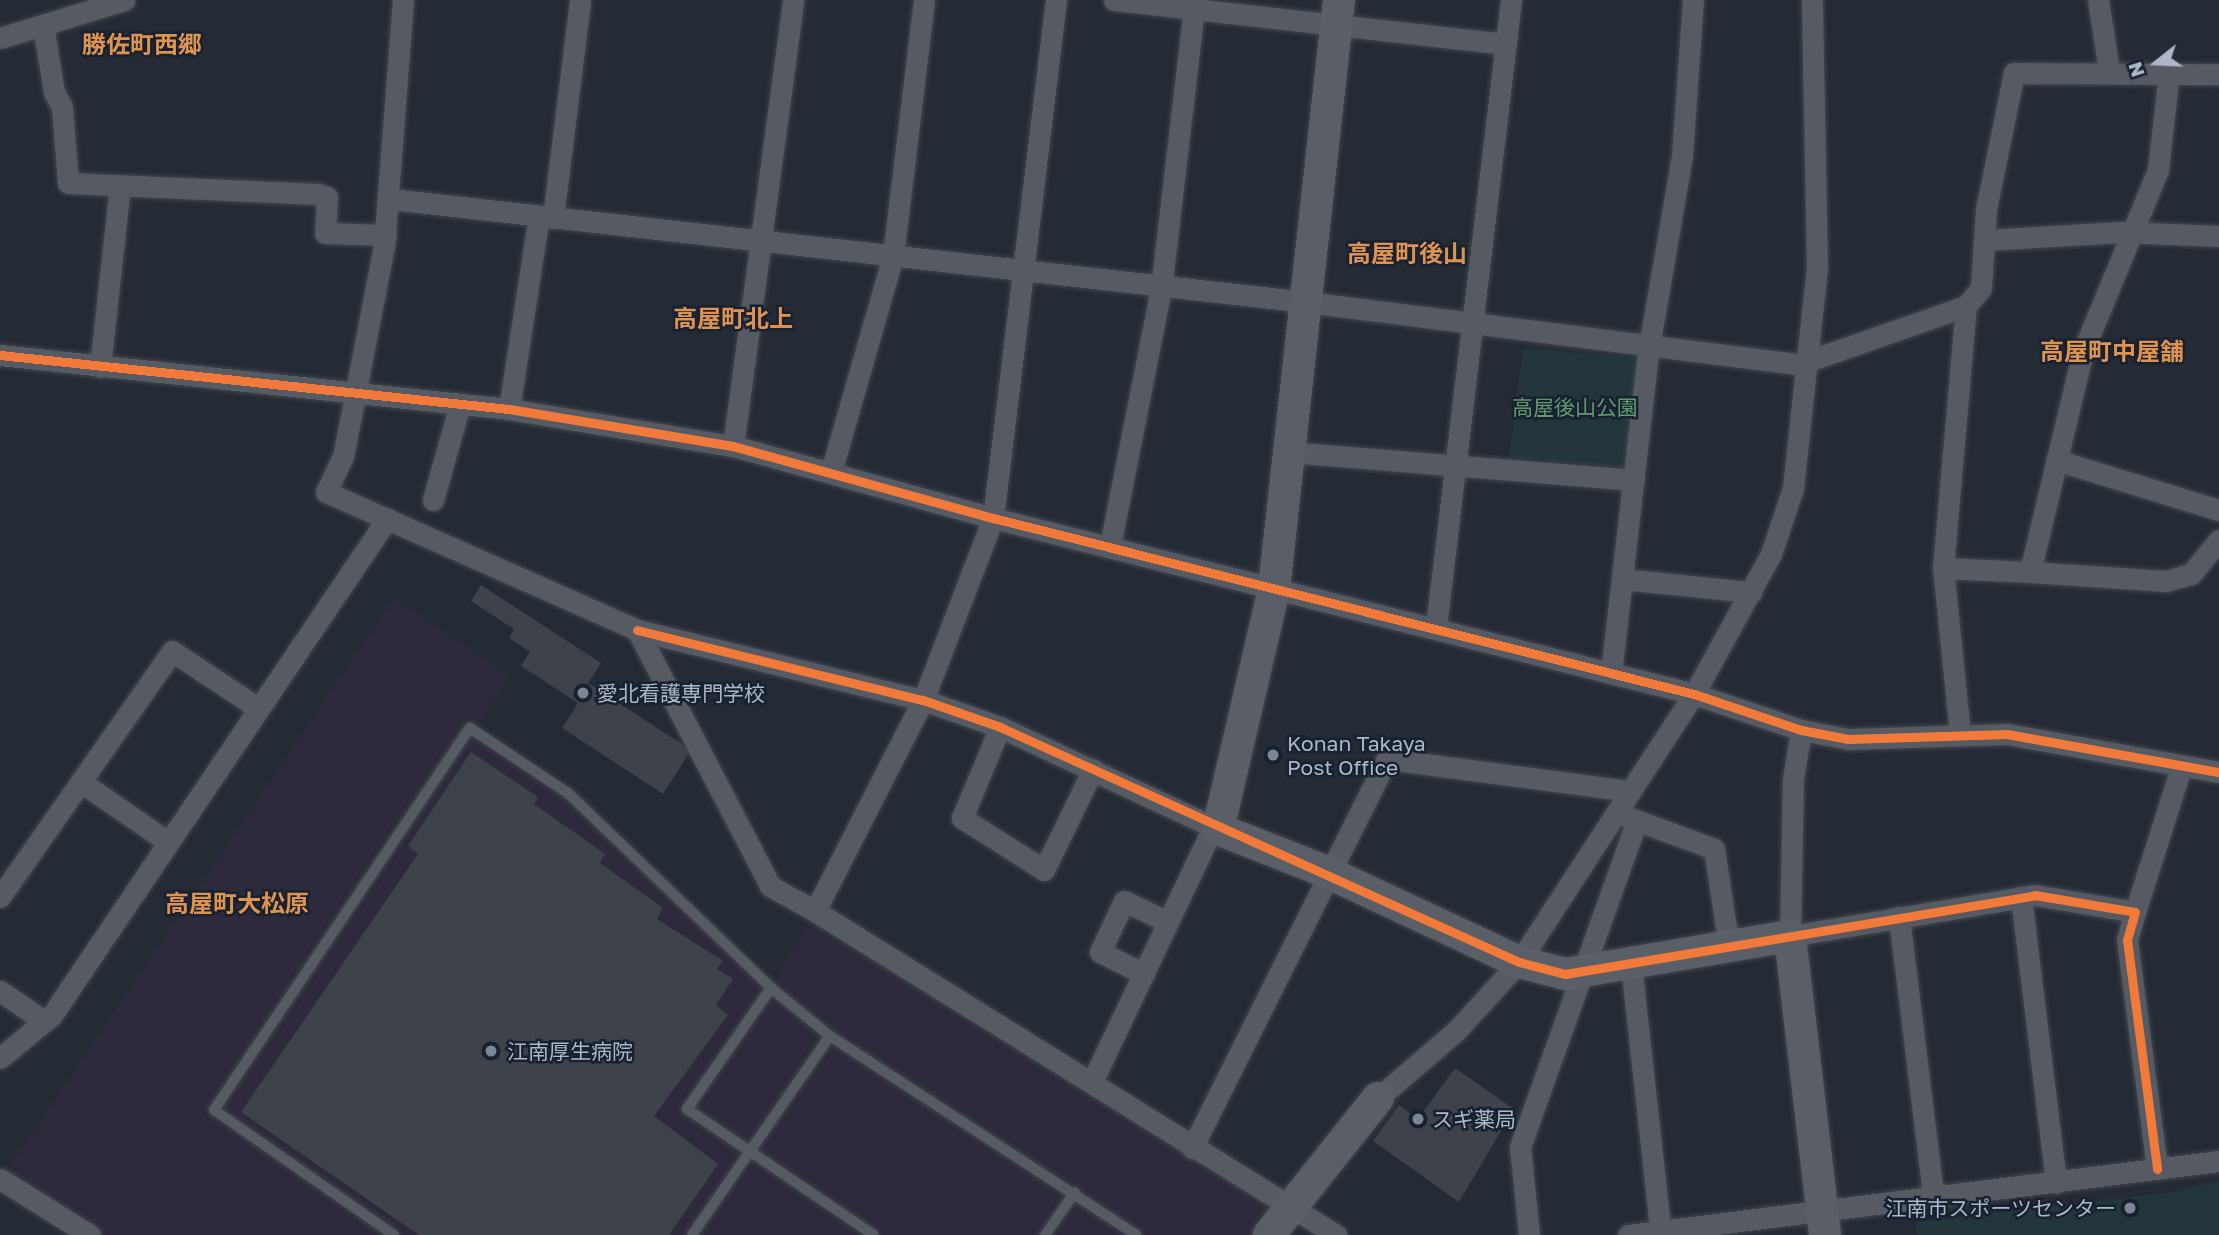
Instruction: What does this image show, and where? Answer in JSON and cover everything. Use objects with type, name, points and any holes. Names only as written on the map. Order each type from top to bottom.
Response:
[{"type":"street","points":[[0,38],[43,26],[77,6],[124,0]]},
{"type":"street","points":[[404,0],[391,200],[386,235],[342,456],[326,492],[637,630],[923,700],[1000,727],[1215,828],[1329,873],[1519,962],[1583,973],[2021,897],[2052,895],[2136,912]]},
{"type":"street","points":[[509,409],[546,217],[580,0]]},
{"type":"street","points":[[733,446],[764,241],[793,0]]},
{"type":"street","points":[[831,472],[893,257],[924,0]]},
{"type":"street","points":[[815,911],[923,700],[993,518],[1056,0]]},
{"type":"street","points":[[1114,0],[1338,13],[1505,44]]},
{"type":"street","points":[[1436,627],[1511,0]]},
{"type":"street","points":[[1611,673],[1649,346],[1682,156],[1693,0]]},
{"type":"street","points":[[1269,1235],[1378,1098],[1456,1031],[1519,962],[1694,694],[1772,554],[1793,488],[1819,207],[1812,0]]},
{"type":"street","points":[[2098,0],[2109,70]]},
{"type":"street","points":[[1110,546],[1161,289],[1194,4]]},
{"type":"street","points":[[1092,1082],[1215,828],[1274,589],[1338,13]]},
{"type":"street","points":[[43,26],[54,92],[62,107],[68,183],[317,194],[327,197],[326,233],[386,235]]},
{"type":"street","points":[[391,200],[1161,289],[1306,302],[1805,364],[1966,306],[1982,288],[1986,209],[2014,73],[2109,70],[2219,75]]},
{"type":"street","points":[[2030,572],[2083,351],[2158,170],[2169,72]]},
{"type":"street","points":[[100,367],[120,185]]},
{"type":"street","points":[[1985,240],[2134,232],[2219,236]]},
{"type":"street","points":[[1959,734],[1943,568],[1966,306]]},
{"type":"street","points":[[0,355],[509,409],[733,446],[993,518],[1436,627],[1694,694],[1801,730],[1848,739],[2007,734],[2181,768],[2219,772]]},
{"type":"street","points":[[432,500],[460,404]]},
{"type":"street","points":[[1288,452],[1455,463],[1634,480]]},
{"type":"street","points":[[2056,460],[2219,510]]},
{"type":"street","points":[[0,1058],[44,1021],[387,519]]},
{"type":"street","points":[[1943,568],[2166,581],[2191,574],[2219,540]]},
{"type":"street","points":[[1622,579],[1751,592]]},
{"type":"street","points":[[637,630],[770,886],[815,911],[1092,1082],[1192,1148],[1336,1235]]},
{"type":"street","points":[[0,897],[172,651],[258,708]]},
{"type":"street","points":[[1000,727],[962,818],[1044,870],[1093,769]]},
{"type":"street","points":[[1801,730],[1793,779],[1790,936],[1824,1221]]},
{"type":"street","points":[[1192,1148],[1387,759],[1630,790]]},
{"type":"street","points":[[2157,1169],[2127,940],[2181,768]]},
{"type":"street","points":[[81,782],[168,842]]},
{"type":"street","points":[[1616,813],[1714,849],[1728,947]]},
{"type":"street","points":[[1529,1235],[1520,1147],[1637,821]]},
{"type":"street","points":[[2021,897],[2056,1183]]},
{"type":"street","points":[[1144,974],[1100,952],[1124,901],[1168,922]]},
{"type":"street","points":[[1899,917],[1933,1194]]},
{"type":"street","points":[[1631,964],[1660,1233]]},
{"type":"street","points":[[0,991],[44,1021]]},
{"type":"street","points":[[1629,1235],[1824,1221],[1933,1194],[2056,1183],[2219,1161]]},
{"type":"street","points":[[0,1179],[90,1235]]},
{"type":"lane","points":[[394,1235],[214,1110],[470,728],[568,793],[771,988],[830,1036],[1074,1192],[1136,1235]]},
{"type":"lane","points":[[771,988],[687,1109],[874,1235]]},
{"type":"lane","points":[[692,1235],[830,1036]]},
{"type":"lane","points":[[1045,1235],[1074,1192]]},
{"type":"shaded area","points":[[394,598],[509,675],[476,731],[568,793],[771,987],[815,911],[1290,1206],[1270,1235],[90,1235],[1,1180]]},
{"type":"green space","name":"高屋後山公園","points":[[1523,348],[1641,358],[1625,467],[1509,457]]},
{"type":"green space","name":"江南市スポーツセンター","points":[[2219,1181],[2219,1235],[1917,1235],[1916,1222],[2166,1193]]},
{"type":"building","name":"愛北看護専門学校","points":[[481,585],[601,663],[588,683],[691,750],[663,794],[562,728],[578,703],[521,666],[530,652],[509,638],[514,629],[471,601]]},
{"type":"building","points":[[471,752],[538,797],[534,804],[605,854],[600,863],[663,908],[657,919],[723,961],[717,969],[733,979],[716,1005],[728,1015],[654,1116],[718,1164],[669,1235],[419,1235],[241,1112],[418,854],[408,846]]},
{"type":"building","points":[[1455,1068],[1514,1109],[1459,1202],[1373,1141],[1399,1105],[1418,1119]]},
{"type":"cycle path","points":[[0,355],[509,409],[733,446],[993,518],[1694,694],[1801,730],[1848,739],[2007,734],[2219,772]]},
{"type":"cycle path","points":[[637,630],[923,700],[1000,727],[1519,962],[1565,974],[2035,895],[2135,912],[2127,940],[2157,1169]]},
{"type":"place","name":"愛北看護専門学校","points":[[583,693]]},
{"type":"place","name":"Konan Takaya Post Office","points":[[1273,755]]},
{"type":"place","name":"江南厚生病院","points":[[491,1051]]},
{"type":"place","name":"スギ薬局","points":[[1418,1119]]},
{"type":"place","name":"江南市スポーツセンター","points":[[2130,1208]]},
{"type":"district","name":"勝佐町西郷","points":[[142,44]]},
{"type":"district","name":"高屋町後山","points":[[1407,253]]},
{"type":"district","name":"高屋町北上","points":[[733,318]]},
{"type":"district","name":"高屋町中屋舗","points":[[2112,351]]},
{"type":"district","name":"高屋町大松原","points":[[237,903]]}]
